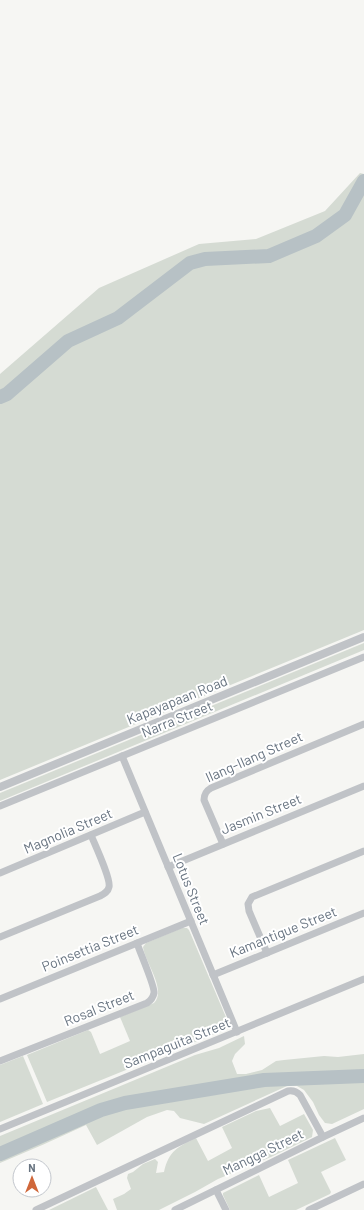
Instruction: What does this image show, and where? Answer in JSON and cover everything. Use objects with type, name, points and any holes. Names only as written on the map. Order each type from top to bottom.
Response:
[{"type":"street","name":"Kapayapaan Road","points":[[0,787],[364,637]]},
{"type":"street","name":"Narra Street","points":[[0,806],[364,657]]},
{"type":"street","name":"Ilang-Ilang Street","points":[[223,844],[204,800],[207,790],[364,724]]},
{"type":"street","name":"Lotus Street","points":[[122,756],[237,1032]]},
{"type":"street","name":"Jasmin Street","points":[[168,867],[364,786]]},
{"type":"street","name":"Magnolia Street","points":[[0,873],[145,812]]},
{"type":"street","points":[[0,937],[100,896],[106,892],[109,882],[91,835]]},
{"type":"street","points":[[267,953],[249,912],[248,904],[252,897],[364,851]]},
{"type":"street","name":"Kamantigue Street","points":[[213,975],[364,913]]},
{"type":"street","name":"Poinsettia Street","points":[[0,999],[190,921]]},
{"type":"street","name":"Rosal Street","points":[[0,1061],[147,1003],[151,1000],[154,996],[154,987],[137,943]]},
{"type":"street","name":"Sampaguita Street","points":[[0,1129],[364,979]]},
{"type":"street","points":[[36,1210],[288,1091],[294,1091],[300,1095],[323,1137]]},
{"type":"street","name":"Mangga Street","points":[[175,1210],[364,1118]]},
{"type":"street","points":[[309,1210],[364,1184]]},
{"type":"street","points":[[216,1190],[226,1210]]},
{"type":"shaded area","points":[[360,173],[364,174],[364,630],[0,780],[0,374],[99,288],[199,244],[256,239],[325,211]]},
{"type":"shaded area","points":[[364,643],[364,650],[0,801],[0,793]]},
{"type":"shaded area","points":[[182,928],[187,928],[189,930],[228,1022],[227,1029],[47,1102],[27,1055],[88,1030],[91,1032],[100,1054],[130,1041],[120,1017],[154,1003],[158,991],[157,984],[143,947],[146,943]]},
{"type":"shaded area","points":[[244,1036],[245,1044],[235,1054],[232,1061],[237,1074],[246,1074],[262,1070],[276,1061],[364,1054],[364,1109],[332,1124],[325,1123],[304,1090],[297,1086],[287,1086],[204,1124],[180,1118],[174,1111],[167,1110],[147,1117],[97,1145],[86,1125],[0,1163],[0,1136],[195,1055],[219,1048]]},
{"type":"shaded area","points":[[23,1056],[43,1104],[0,1122],[0,1065]]},
{"type":"shaded area","points":[[270,1108],[280,1126],[304,1114],[313,1130],[312,1137],[271,1157],[218,1179],[159,1210],[117,1210],[113,1199],[131,1189],[127,1178],[128,1174],[143,1164],[155,1159],[158,1162],[156,1173],[164,1172],[169,1159],[175,1150],[196,1138],[208,1161],[232,1148],[222,1127],[256,1111]]},
{"type":"shaded area","points":[[335,1138],[346,1160],[321,1172],[331,1192],[330,1194],[296,1210],[230,1210],[223,1193],[259,1175],[269,1197],[298,1183],[288,1160]]},
{"type":"shaded area","points":[[96,1187],[108,1210],[49,1210]]},
{"type":"waterway","points":[[0,397],[7,394],[68,341],[118,318],[190,263],[205,259],[269,256],[316,236],[345,215],[364,181]]},
{"type":"waterway","points":[[0,1154],[101,1110],[125,1103],[264,1080],[364,1076]]}]
